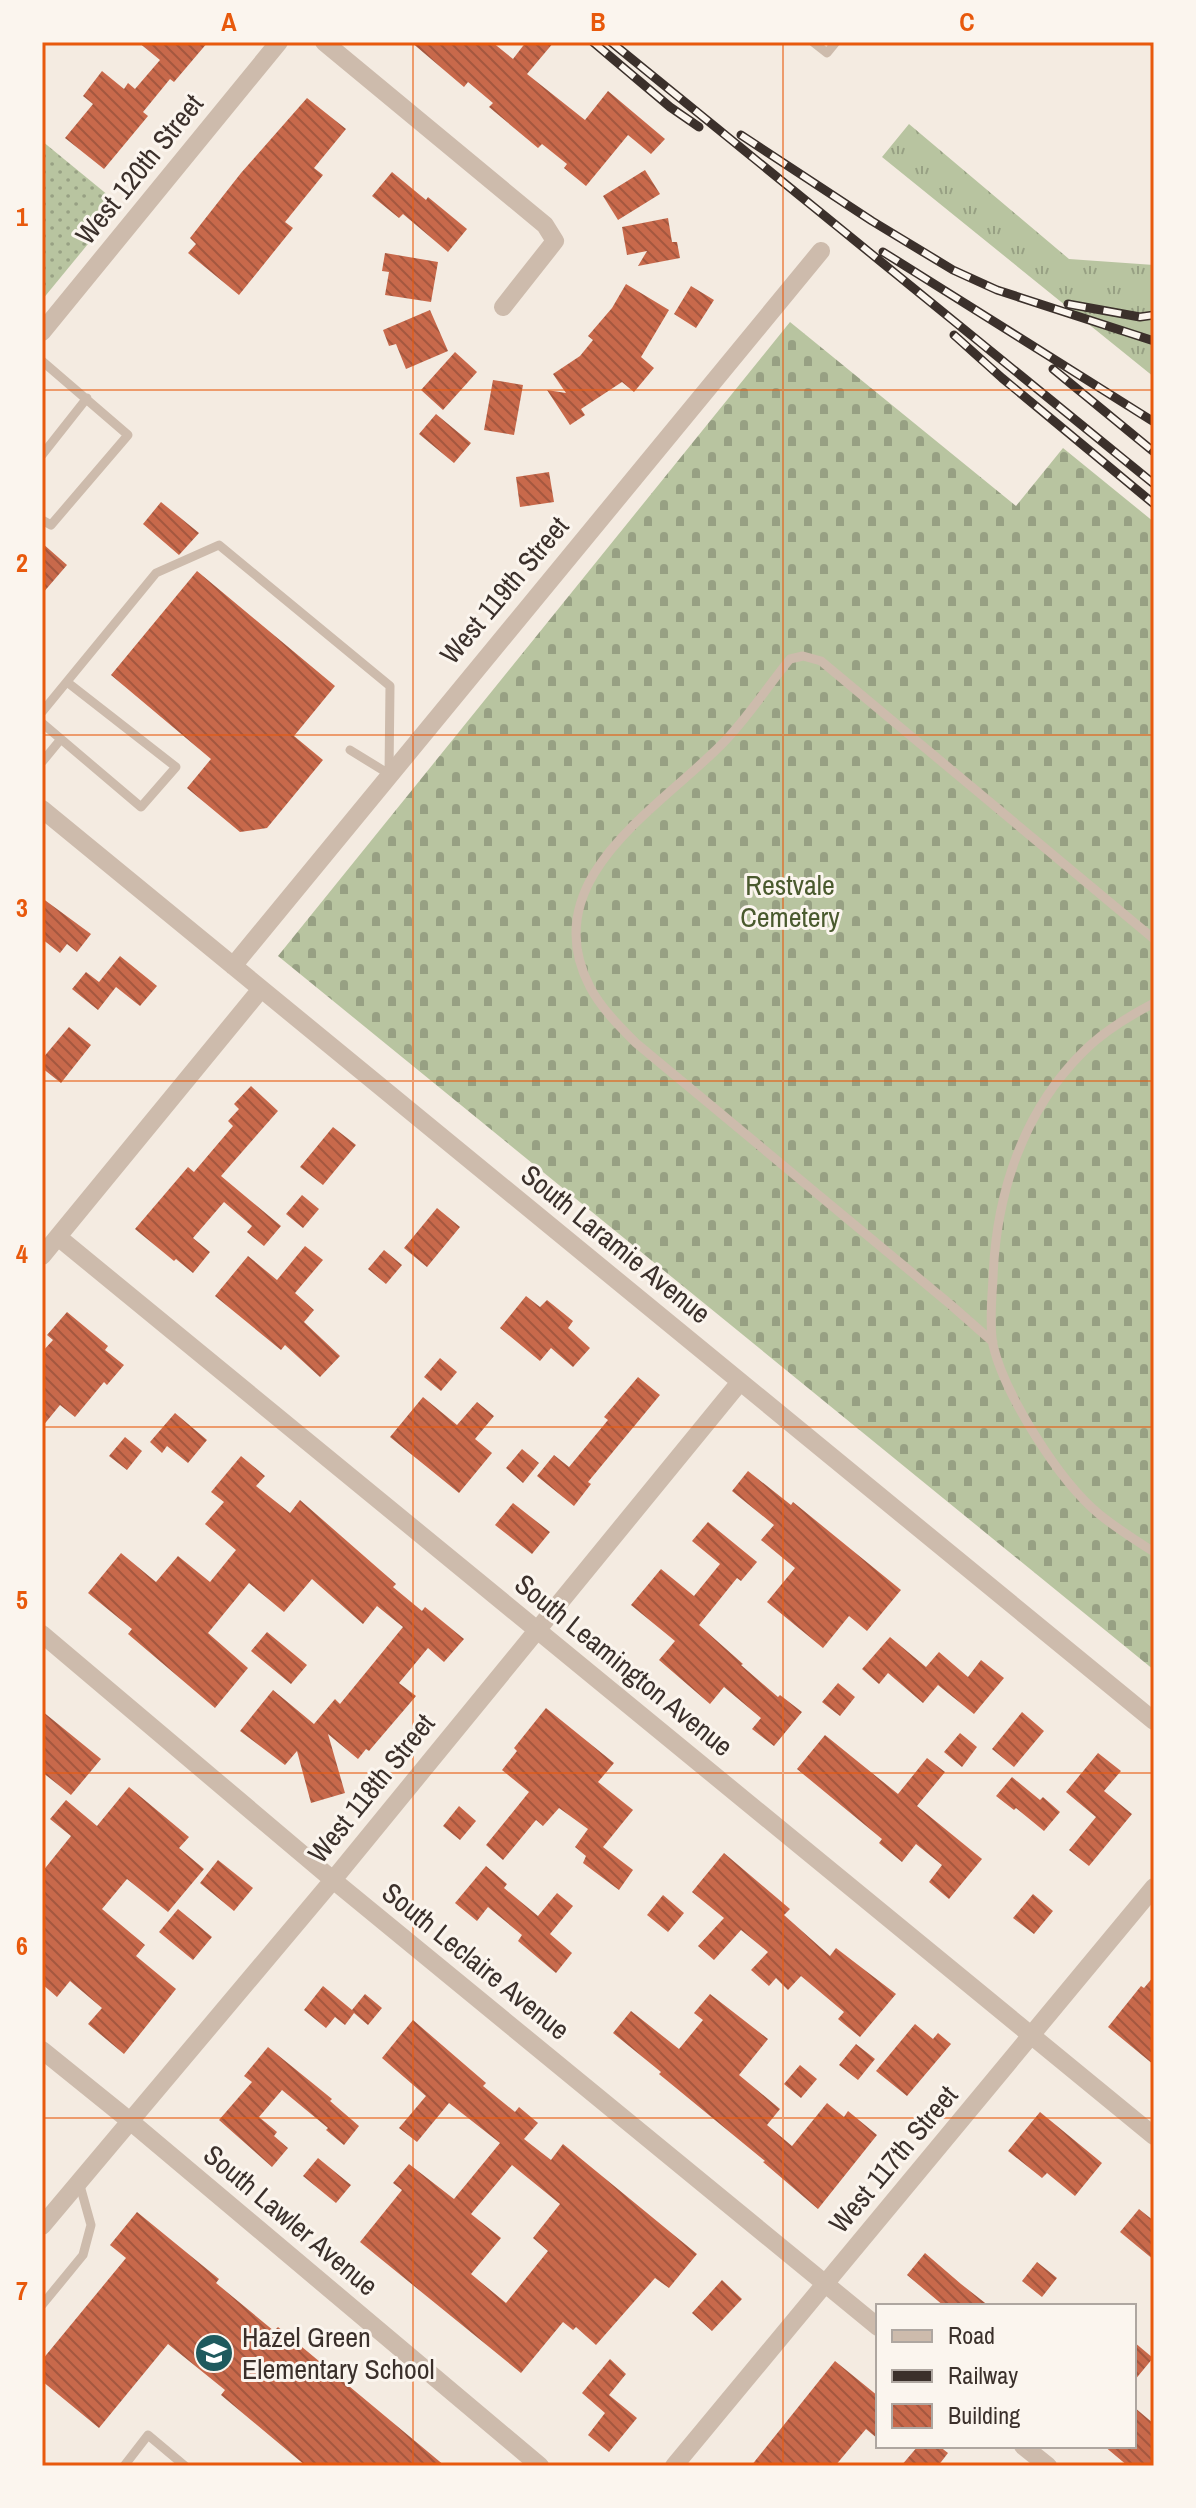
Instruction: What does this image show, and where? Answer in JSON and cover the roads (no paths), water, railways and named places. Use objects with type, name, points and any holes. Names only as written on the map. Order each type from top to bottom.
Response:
[{"type":"street","name":"West 120th Street","points":[[42,332],[279,42]]},
{"type":"street","points":[[324,42],[545,225],[555,241],[503,307]]},
{"type":"street","name":"West 119th Street","points":[[233,966],[821,251]]},
{"type":"street","name":"South Laramie Avenue","points":[[42,809],[1154,1721]]},
{"type":"street","points":[[42,1256],[261,989]]},
{"type":"street","name":"South Leamington Avenue","points":[[58,1237],[1154,2136]]},
{"type":"street","name":"West 118th Street","points":[[42,2226],[333,1880],[740,1382]]},
{"type":"street","name":"South Leclaire Avenue","points":[[42,1634],[333,1880],[876,2325]]},
{"type":"street","name":"West 117th Street","points":[[674,2466],[1154,1887]]},
{"type":"street","name":"South Lawler Avenue","points":[[42,2050],[540,2466]]},
{"type":"street","points":[[1026,2448],[1048,2466]]},
{"type":"lane","points":[[813,42],[827,53],[836,42]]},
{"type":"lane","points":[[42,361],[128,435],[51,525],[42,520]]},
{"type":"lane","points":[[42,455],[87,398]]},
{"type":"lane","points":[[42,712],[156,573],[219,545],[390,686],[389,774]]},
{"type":"lane","points":[[993,1342],[636,1043],[610,1016],[590,987],[580,963],[575,937],[579,908],[588,883],[620,838],[722,744],[790,659],[803,656],[821,661],[1154,939]]},
{"type":"lane","points":[[42,723],[141,807],[176,767],[67,682]]},
{"type":"lane","points":[[42,762],[61,739]]},
{"type":"lane","points":[[350,750],[389,774]]},
{"type":"lane","points":[[1154,1003],[1111,1028],[1085,1049],[1046,1097],[1013,1162],[996,1228],[993,1342],[1006,1381],[1047,1452],[1072,1487],[1098,1513],[1154,1552]]},
{"type":"lane","points":[[42,2305],[83,2255],[91,2225],[79,2182]]},
{"type":"lane","points":[[124,2466],[148,2435],[185,2466]]},
{"type":"railway","points":[[593,42],[670,107],[699,127]]},
{"type":"railway","points":[[611,42],[1154,484]]},
{"type":"railway","points":[[741,135],[953,270],[997,290],[1154,341]]},
{"type":"railway","points":[[883,252],[1154,422]]},
{"type":"railway","points":[[1068,304],[1140,317],[1154,315]]},
{"type":"railway","points":[[954,335],[1154,504]]},
{"type":"railway","points":[[1053,369],[1154,452]]},
{"type":"place","name":"Hazel Green Elementary School","points":[[214,2353]]},
{"type":"park label","name":"Restvale Cemetery","points":[[790,901]]}]
